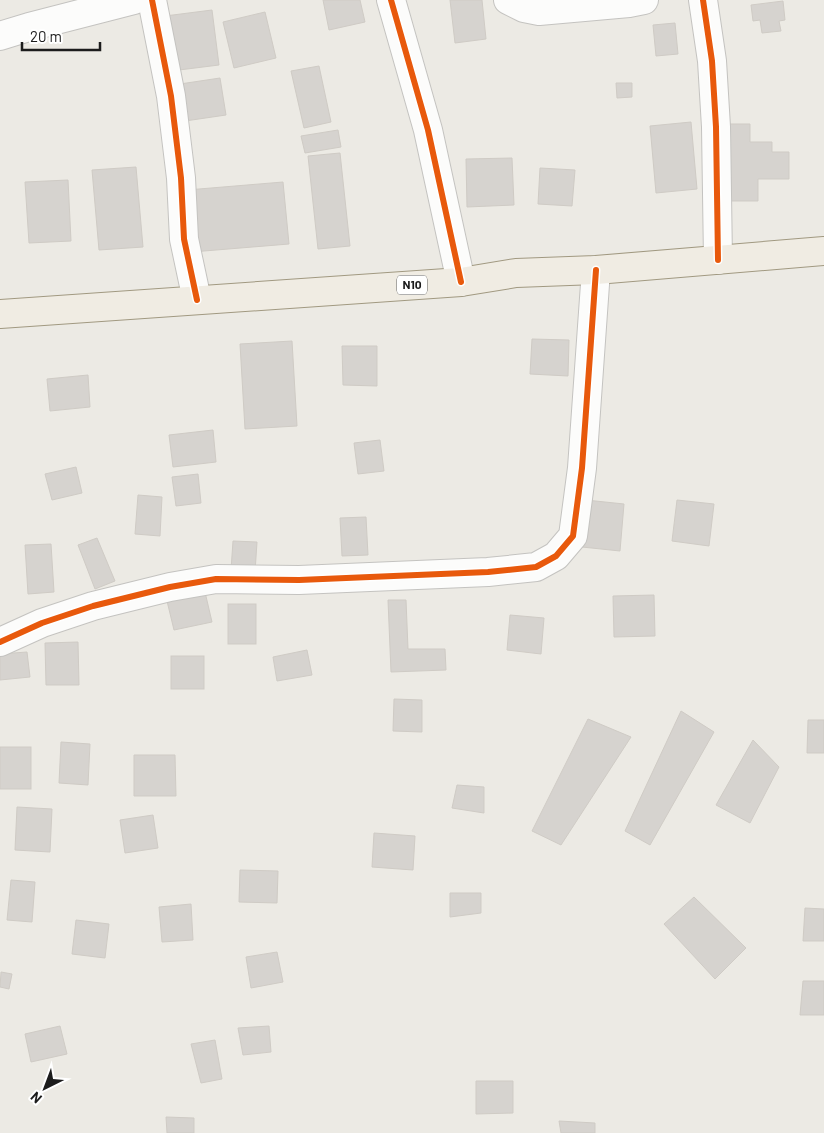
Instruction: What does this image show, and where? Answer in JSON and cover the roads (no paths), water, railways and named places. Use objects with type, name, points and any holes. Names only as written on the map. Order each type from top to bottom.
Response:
[{"type":"main road","name":"N10","points":[[0,314],[462,282],[516,273],[596,270],[824,251]]},
{"type":"street","points":[[0,36],[29,26],[134,0]]},
{"type":"street","points":[[152,0],[170,96],[181,178],[184,239],[197,300]]},
{"type":"street","points":[[391,0],[428,130],[462,282]]},
{"type":"street","points":[[508,0],[524,8],[539,11],[644,0]]},
{"type":"street","points":[[703,0],[712,61],[716,126],[718,260]]},
{"type":"street","points":[[0,642],[42,623],[93,606],[170,587],[216,579],[299,580],[488,572],[536,567],[556,556],[573,536],[582,468],[596,270]]}]
